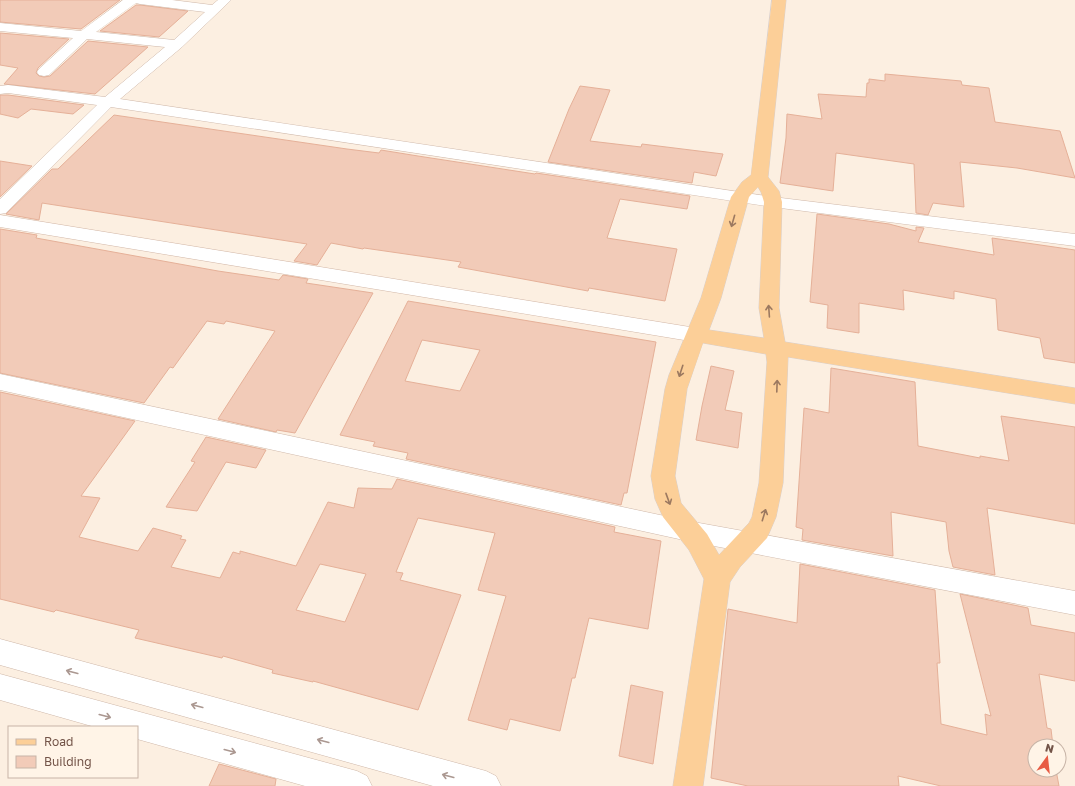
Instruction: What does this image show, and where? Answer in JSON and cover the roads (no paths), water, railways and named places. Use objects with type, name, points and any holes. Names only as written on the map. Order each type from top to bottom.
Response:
[{"type":"main road","points":[[717,579],[705,554],[672,510],[667,498],[663,476],[676,389],[684,361],[711,298],[740,197],[748,186],[759,177],[779,0]]},
{"type":"main road","points":[[688,786],[717,579],[731,558],[758,530],[764,517],[771,483],[778,387],[777,349],[769,308],[774,202],[770,191],[759,177]]},
{"type":"main road","points":[[696,335],[1075,396]]},
{"type":"street","points":[[44,72],[84,35],[131,0]]},
{"type":"street","points":[[140,0],[220,5]]},
{"type":"street","points":[[0,209],[108,102],[177,44],[220,5]]},
{"type":"street","points":[[0,27],[177,44]]},
{"type":"street","points":[[0,90],[8,89],[108,102],[774,202],[1075,240]]},
{"type":"street","points":[[0,221],[696,335]]},
{"type":"street","points":[[0,382],[688,531],[749,541],[1075,603]]},
{"type":"street","points":[[0,652],[486,786]]},
{"type":"street","points":[[0,687],[357,786]]}]
